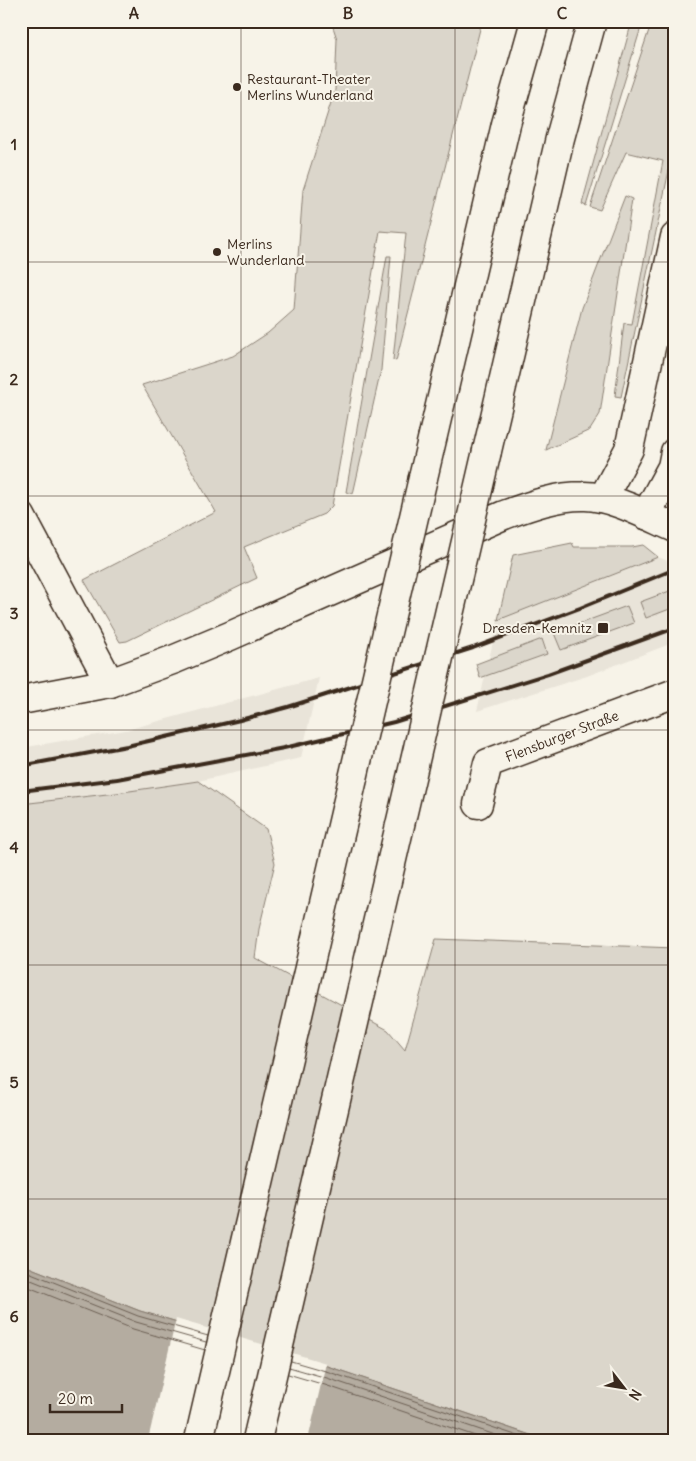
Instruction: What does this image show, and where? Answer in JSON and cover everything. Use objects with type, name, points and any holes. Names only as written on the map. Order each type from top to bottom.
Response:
[{"type":"main road","points":[[199,1440],[506,124],[535,21]]},
{"type":"main road","points":[[257,1440],[560,138],[592,21]]},
{"type":"main road","points":[[603,498],[628,449],[675,237]]},
{"type":"main road","points":[[646,515],[672,467],[675,452]]},
{"type":"main road","points":[[21,700],[110,683],[230,636],[504,515],[540,502],[583,496],[603,498],[675,528]]},
{"type":"main road","points":[[21,516],[110,683]]},
{"type":"main road","name":"Flensburger Straße","points":[[478,804],[488,763],[675,693]]},
{"type":"shaded area","points":[[331,21],[482,21],[396,361],[393,360],[406,233],[380,231],[332,506],[324,514],[244,547],[257,578],[127,641],[120,642],[84,580],[216,512],[142,385],[233,356],[268,333],[294,310],[303,190],[335,90],[337,39]]},
{"type":"shaded area","points":[[632,21],[643,21],[586,206],[582,204]]},
{"type":"shaded area","points":[[652,21],[675,21],[675,142],[621,397],[615,396],[624,323],[632,324],[663,161],[626,152],[600,210],[590,207]]},
{"type":"shaded area","points":[[625,196],[632,199],[600,414],[590,430],[546,450],[582,308]]},
{"type":"shaded area","points":[[387,256],[391,256],[381,370],[353,494],[346,492]]},
{"type":"shaded area","points":[[572,543],[574,547],[632,547],[643,545],[658,557],[498,620],[513,555]]},
{"type":"shaded area","points":[[658,557],[675,564],[675,642],[587,676],[477,711],[498,620]]},
{"type":"shaded area","points":[[675,589],[675,607],[646,618],[640,602]]},
{"type":"shaded area","points":[[627,606],[634,623],[561,650],[554,633]]},
{"type":"shaded area","points":[[542,639],[547,654],[480,678],[476,664]]},
{"type":"shaded area","points":[[319,678],[301,758],[198,781],[21,804],[21,748],[126,730]]},
{"type":"shaded area","points":[[198,781],[266,829],[275,863],[259,929],[255,958],[388,1030],[405,1050],[436,939],[675,948],[675,1440],[545,1440],[330,1367],[140,1311],[21,1264],[21,804]]},
{"type":"water","points":[[21,1264],[140,1311],[330,1367],[545,1440],[21,1440]]},
{"type":"pier","points":[[176,1319],[326,1363],[308,1440],[148,1440]]},
{"type":"railway","points":[[21,766],[127,746],[288,707],[473,648],[580,608],[675,569]]},
{"type":"railway","points":[[21,791],[117,779],[284,748],[394,722],[548,674],[675,628]]},
{"type":"place","name":"Restaurant-Theater Merlins Wunderland","points":[[237,87]]},
{"type":"place","name":"Merlins Wunderland","points":[[217,252]]},
{"type":"place","name":"Dresden-Kemnitz","points":[[603,628]]}]
